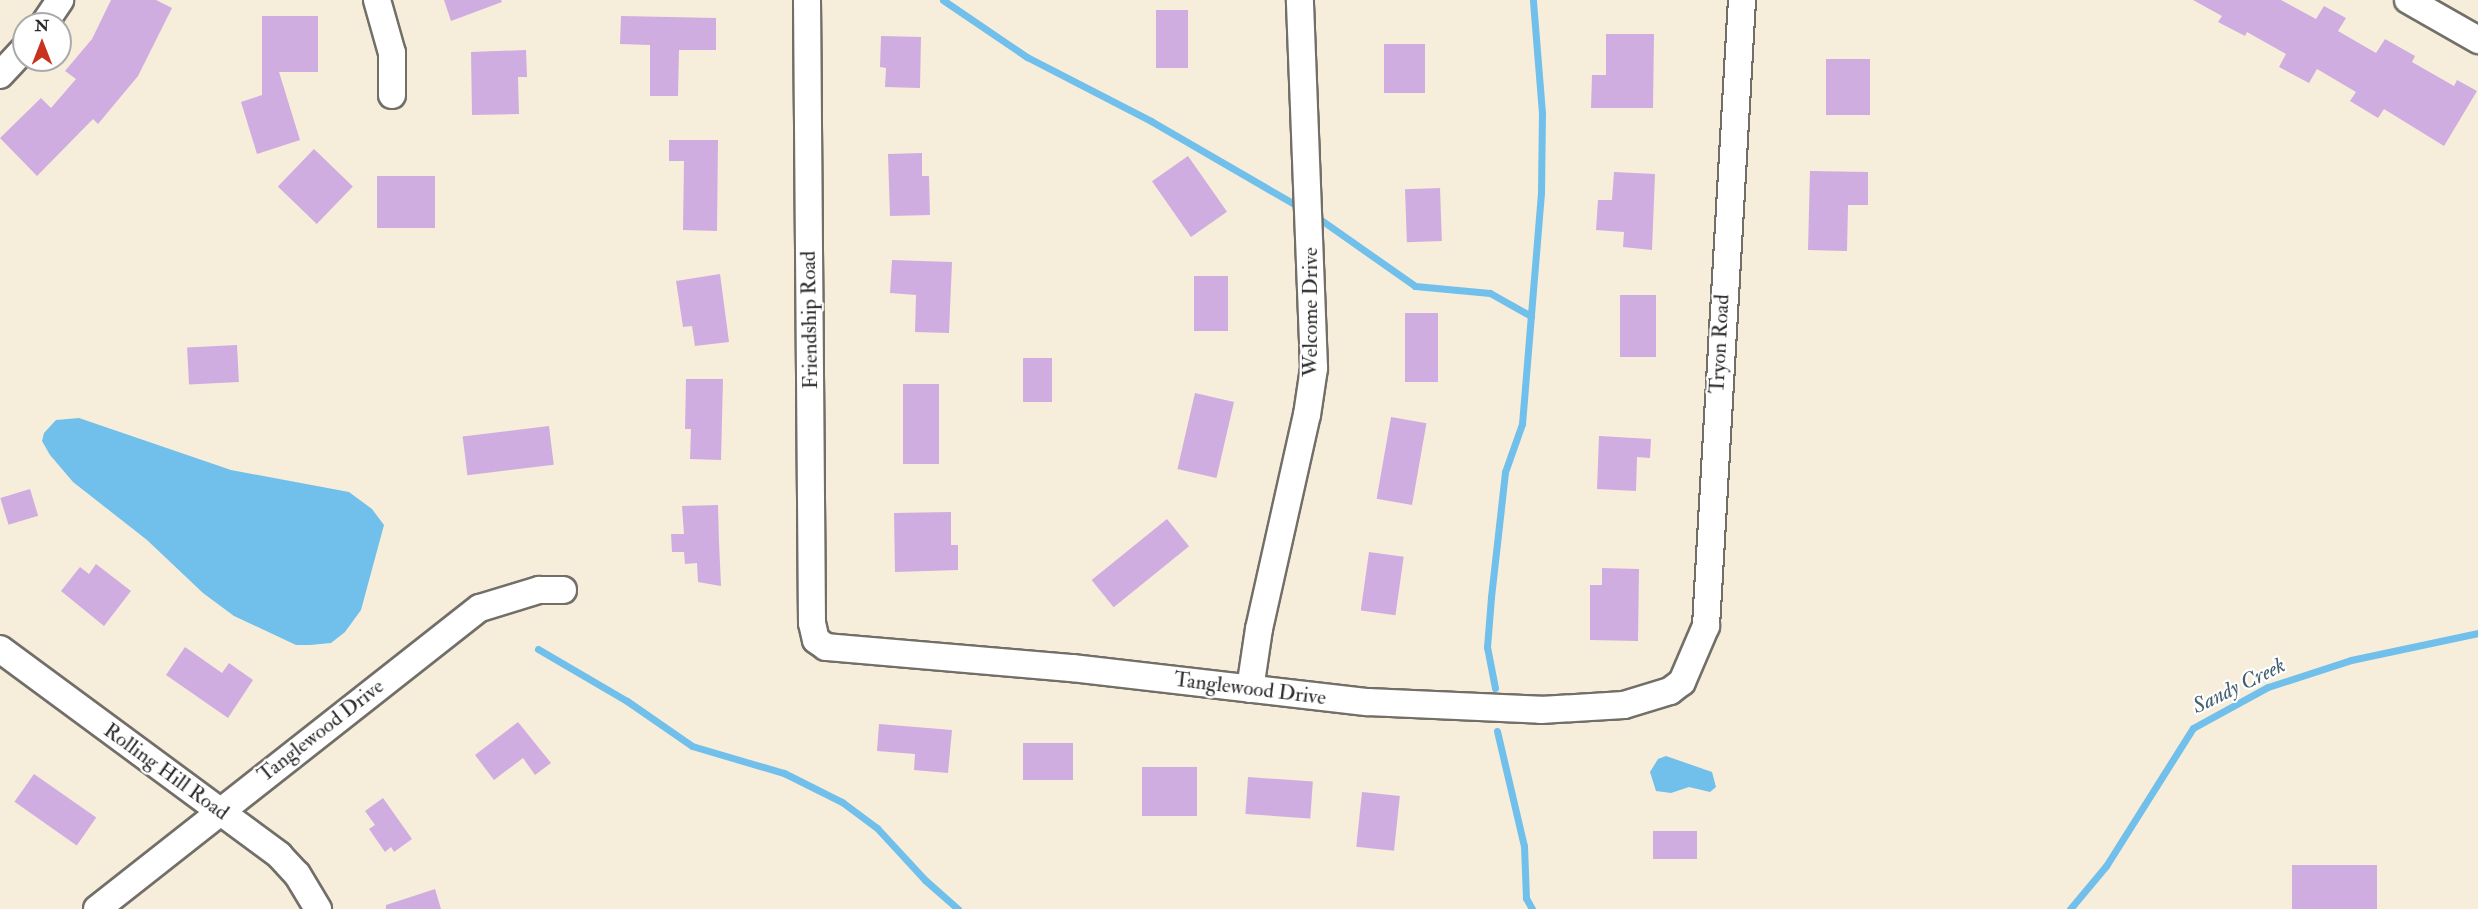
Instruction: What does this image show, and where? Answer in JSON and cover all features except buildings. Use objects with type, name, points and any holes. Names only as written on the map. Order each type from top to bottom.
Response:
[{"type":"street","points":[[376,0],[392,53],[392,94]]},
{"type":"street","name":"Friendship Road","points":[[807,0],[812,604],[816,640]]},
{"type":"street","name":"Welcome Drive","points":[[1250,689],[1259,629],[1307,415],[1314,368],[1300,0]]},
{"type":"street","name":"Tryon Road","points":[[1682,682],[1706,626],[1742,0]]},
{"type":"street","points":[[2408,0],[2478,40]]},
{"type":"street","points":[[0,75],[12,62]]},
{"type":"street","name":"Tanglewood Drive","points":[[97,909],[480,608],[539,590],[563,590]]},
{"type":"street","name":"Tanglewood Drive","points":[[816,640],[826,647],[1072,668],[1368,702],[1540,710],[1624,705],[1653,699],[1682,682]]},
{"type":"street","name":"Rolling Hill Road","points":[[0,649],[221,811],[297,874],[318,909]]},
{"type":"water","points":[[79,418],[231,470],[349,492],[372,509],[384,525],[361,610],[345,632],[331,643],[296,645],[234,616],[203,593],[147,540],[73,482],[50,455],[42,441],[44,433],[56,420]]},
{"type":"water","points":[[1666,756],[1712,772],[1716,787],[1710,792],[1689,787],[1671,793],[1656,791],[1650,772],[1658,759]]},
{"type":"waterway","points":[[943,0],[1027,57],[1151,121],[1301,208]]},
{"type":"waterway","points":[[1495,688],[1487,647],[1491,597],[1505,472],[1522,424],[1541,193],[1542,113],[1533,0]]},
{"type":"waterway","points":[[1314,215],[1415,286],[1490,293],[1531,316]]},
{"type":"waterway","name":"Sandy Creek","points":[[2070,909],[2106,866],[2193,728],[2268,687],[2351,660],[2478,633]]},
{"type":"waterway","points":[[538,649],[627,701],[692,746],[784,773],[842,802],[877,828],[925,880],[958,909]]},
{"type":"waterway","points":[[1497,731],[1524,846],[1526,898],[1532,909]]}]
